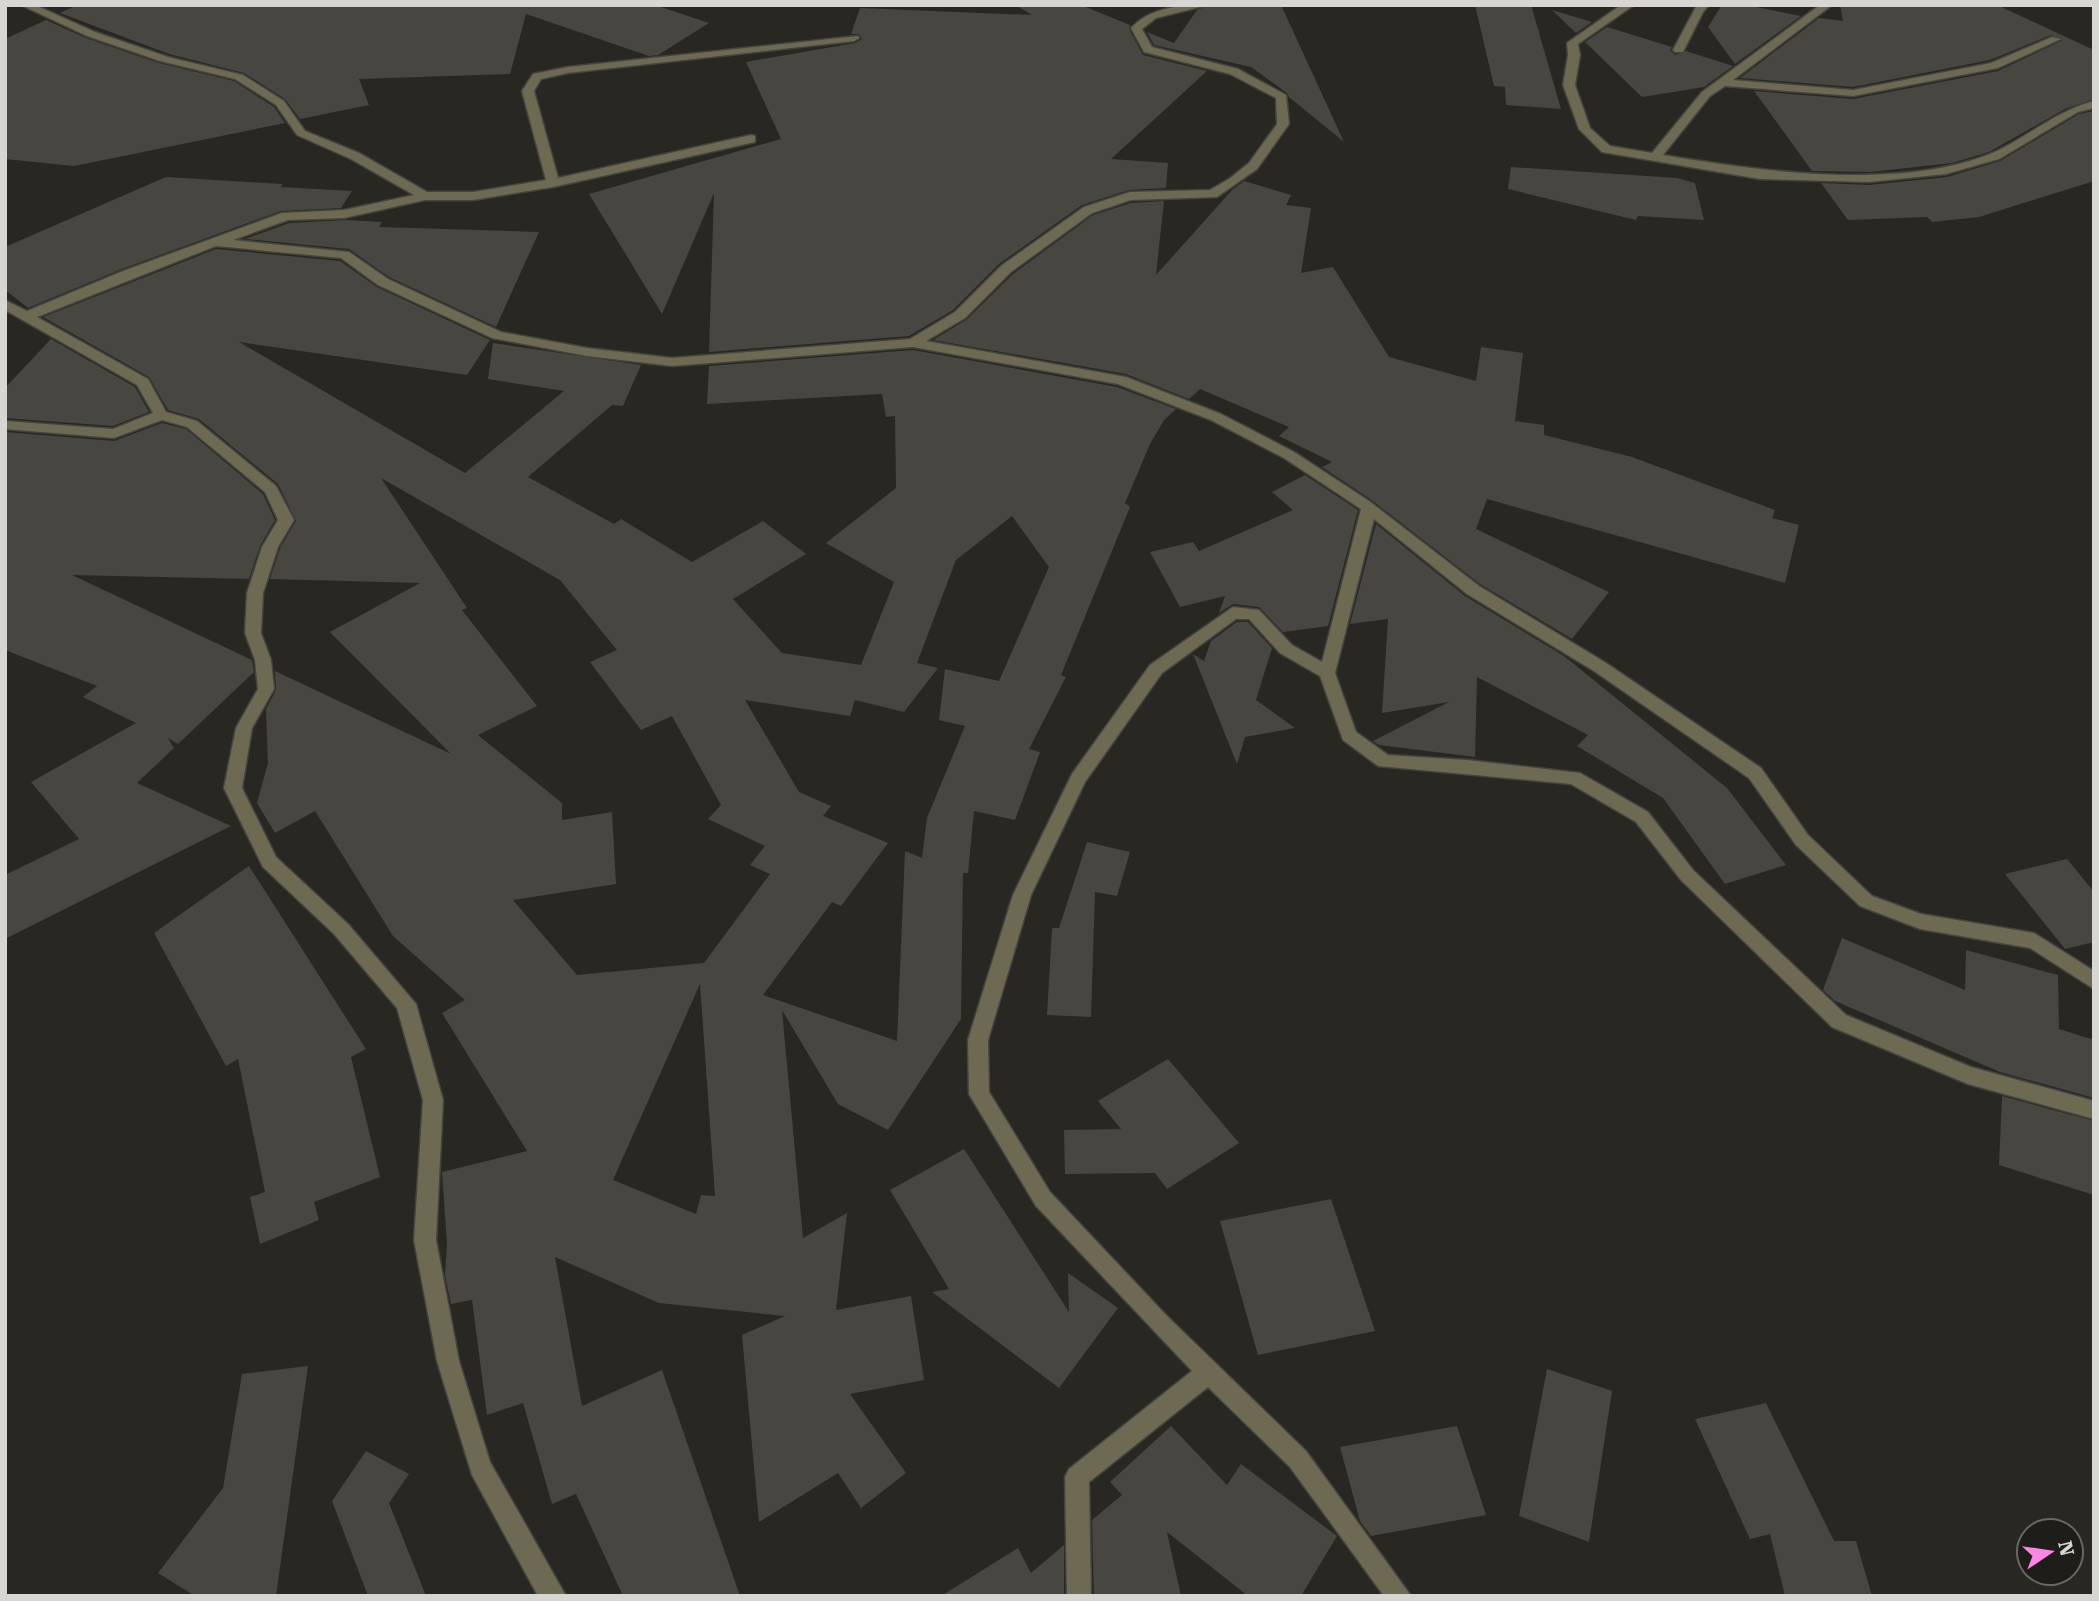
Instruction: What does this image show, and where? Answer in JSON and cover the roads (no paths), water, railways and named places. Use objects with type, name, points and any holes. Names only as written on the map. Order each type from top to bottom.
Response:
[{"type":"street","points":[[26,5],[91,34],[164,60],[239,77],[280,103],[301,133],[355,156],[425,196]]},
{"type":"street","points":[[913,343],[960,315],[1006,269],[1088,210],[1130,196],[1213,194],[1253,166],[1283,124],[1282,97],[1256,79],[1216,63],[1148,50],[1136,29],[1153,15],[1203,5]]},
{"type":"street","points":[[1629,5],[1572,43],[1574,55],[1569,85],[1585,129],[1606,149],[1760,175],[1869,178],[1946,170],[1995,156],[2074,110],[2094,104]]},
{"type":"street","points":[[1678,50],[1698,10],[1704,5]]},
{"type":"street","points":[[1654,158],[1706,94],[1827,5]]},
{"type":"street","points":[[553,183],[528,91],[537,76],[568,69],[853,38]]},
{"type":"street","points":[[1721,82],[1853,93],[1994,65],[2056,39]]},
{"type":"street","points":[[27,316],[286,216],[344,214],[425,196],[473,196],[553,183],[751,139]]},
{"type":"street","points":[[215,242],[344,255],[383,282],[496,335],[587,352],[672,362],[913,343],[1121,380],[1216,417],[1289,455],[1368,508],[1473,590],[1600,667],[1755,773],[1802,841],[1866,901],[1920,921],[2034,941],[2094,981]]},
{"type":"street","points":[[5,304],[143,382],[161,415]]},
{"type":"street","points":[[5,425],[114,434],[161,415],[192,424],[271,489],[286,520],[270,547],[255,593],[253,633],[263,660],[266,689],[244,728],[233,788],[269,862],[341,929],[406,1004],[433,1100],[425,1240],[448,1361],[480,1467],[554,1596]]},
{"type":"street","points":[[1368,508],[1327,673],[1349,736],[1384,761],[1467,766],[1574,778],[1642,817],[1687,875],[1839,1021],[1968,1075],[2094,1110]]},
{"type":"street","points":[[1327,673],[1286,649],[1252,614],[1233,613],[1156,668],[1078,779],[1022,895],[978,1040],[979,1094],[1043,1199],[1158,1322],[1298,1459],[1399,1596]]},
{"type":"street","points":[[1079,1596],[1077,1477],[1209,1372]]}]
